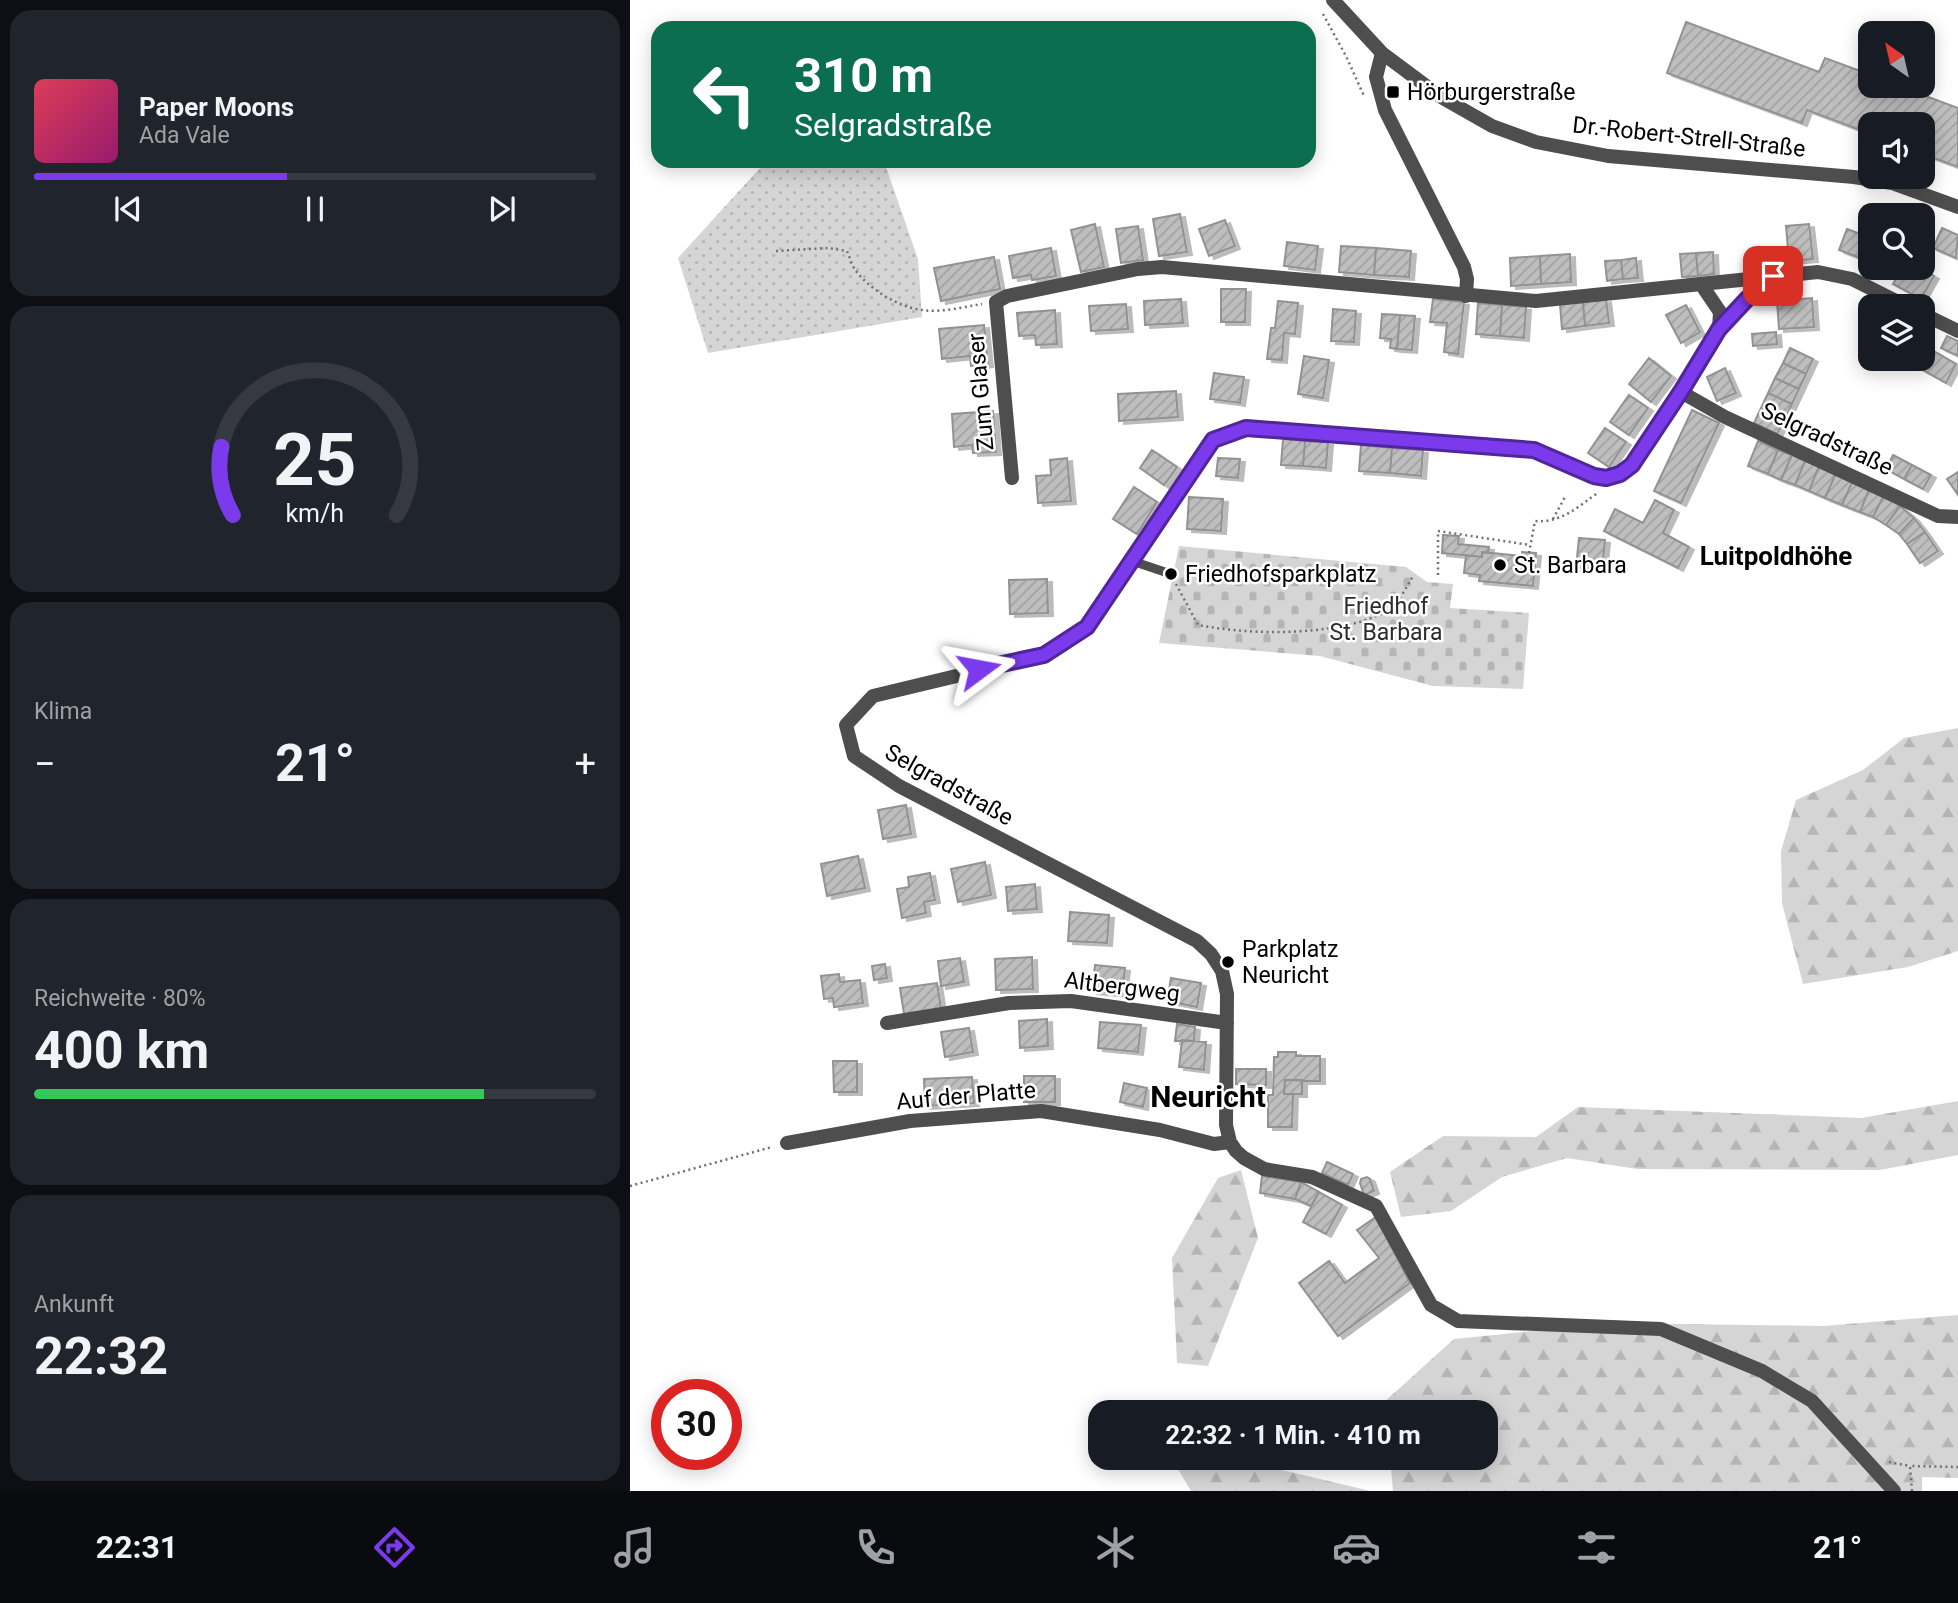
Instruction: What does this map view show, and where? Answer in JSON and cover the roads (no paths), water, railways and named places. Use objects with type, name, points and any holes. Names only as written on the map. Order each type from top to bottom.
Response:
[{"type":"street","name":"Dr.-Robert-Strell-Straße","points":[[1333,0],[1382,53],[1451,103],[1492,126],[1536,142],[1608,156],[1854,177],[1892,183],[1958,207]]},
{"type":"street","points":[[1382,53],[1376,77],[1385,110],[1464,267],[1467,279],[1466,296],[1536,301],[1818,272],[1852,279],[1882,294]]},
{"type":"street","name":"Zum Glaser","points":[[1012,478],[996,302],[1007,296],[1138,270],[1183,267],[1466,296]]},
{"type":"street","name":"Selgradstraße","points":[[1227,1023],[1227,994],[1222,971],[1211,954],[1197,941],[899,786],[854,756],[846,725],[873,696],[1044,655],[1087,627],[1213,440],[1246,428],[1534,450],[1594,476],[1606,478],[1620,474],[1632,465],[1719,329],[1773,276]]},
{"type":"street","points":[[1701,284],[1720,312],[1719,329]]},
{"type":"street","points":[[1935,320],[1958,331]]},
{"type":"street","name":"Selgradstraße","points":[[1681,392],[1725,417],[1938,516],[1958,517]]},
{"type":"street","name":"Altbergweg","points":[[887,1023],[1009,1003],[1071,1001],[1227,1023]]},
{"type":"street","points":[[1227,1023],[1226,1125],[1230,1142],[1236,1151],[1264,1169],[1312,1177],[1376,1206],[1431,1305],[1458,1321],[1661,1329],[1762,1371],[1812,1401],[1894,1491]]},
{"type":"street","name":"Auf der Platte","points":[[787,1143],[910,1121],[1041,1111],[1160,1130],[1214,1144],[1230,1142]]},
{"type":"lane","points":[[1132,561],[1171,573]]},
{"type":"place","name":"Hörburgerstraße","points":[[1393,92]]},
{"type":"place","name":"St. Barbara","points":[[1500,565]]},
{"type":"place","name":"Friedhofsparkplatz","points":[[1171,574]]},
{"type":"place","name":"Parkplatz Neuricht","points":[[1228,962]]},
{"type":"district","name":"Luitpoldhöhe","points":[[1776,556]]},
{"type":"district","name":"Neuricht","points":[[1208,1096]]},
{"type":"park label","name":"Friedhof St. Barbara","points":[[1386,619]]}]
